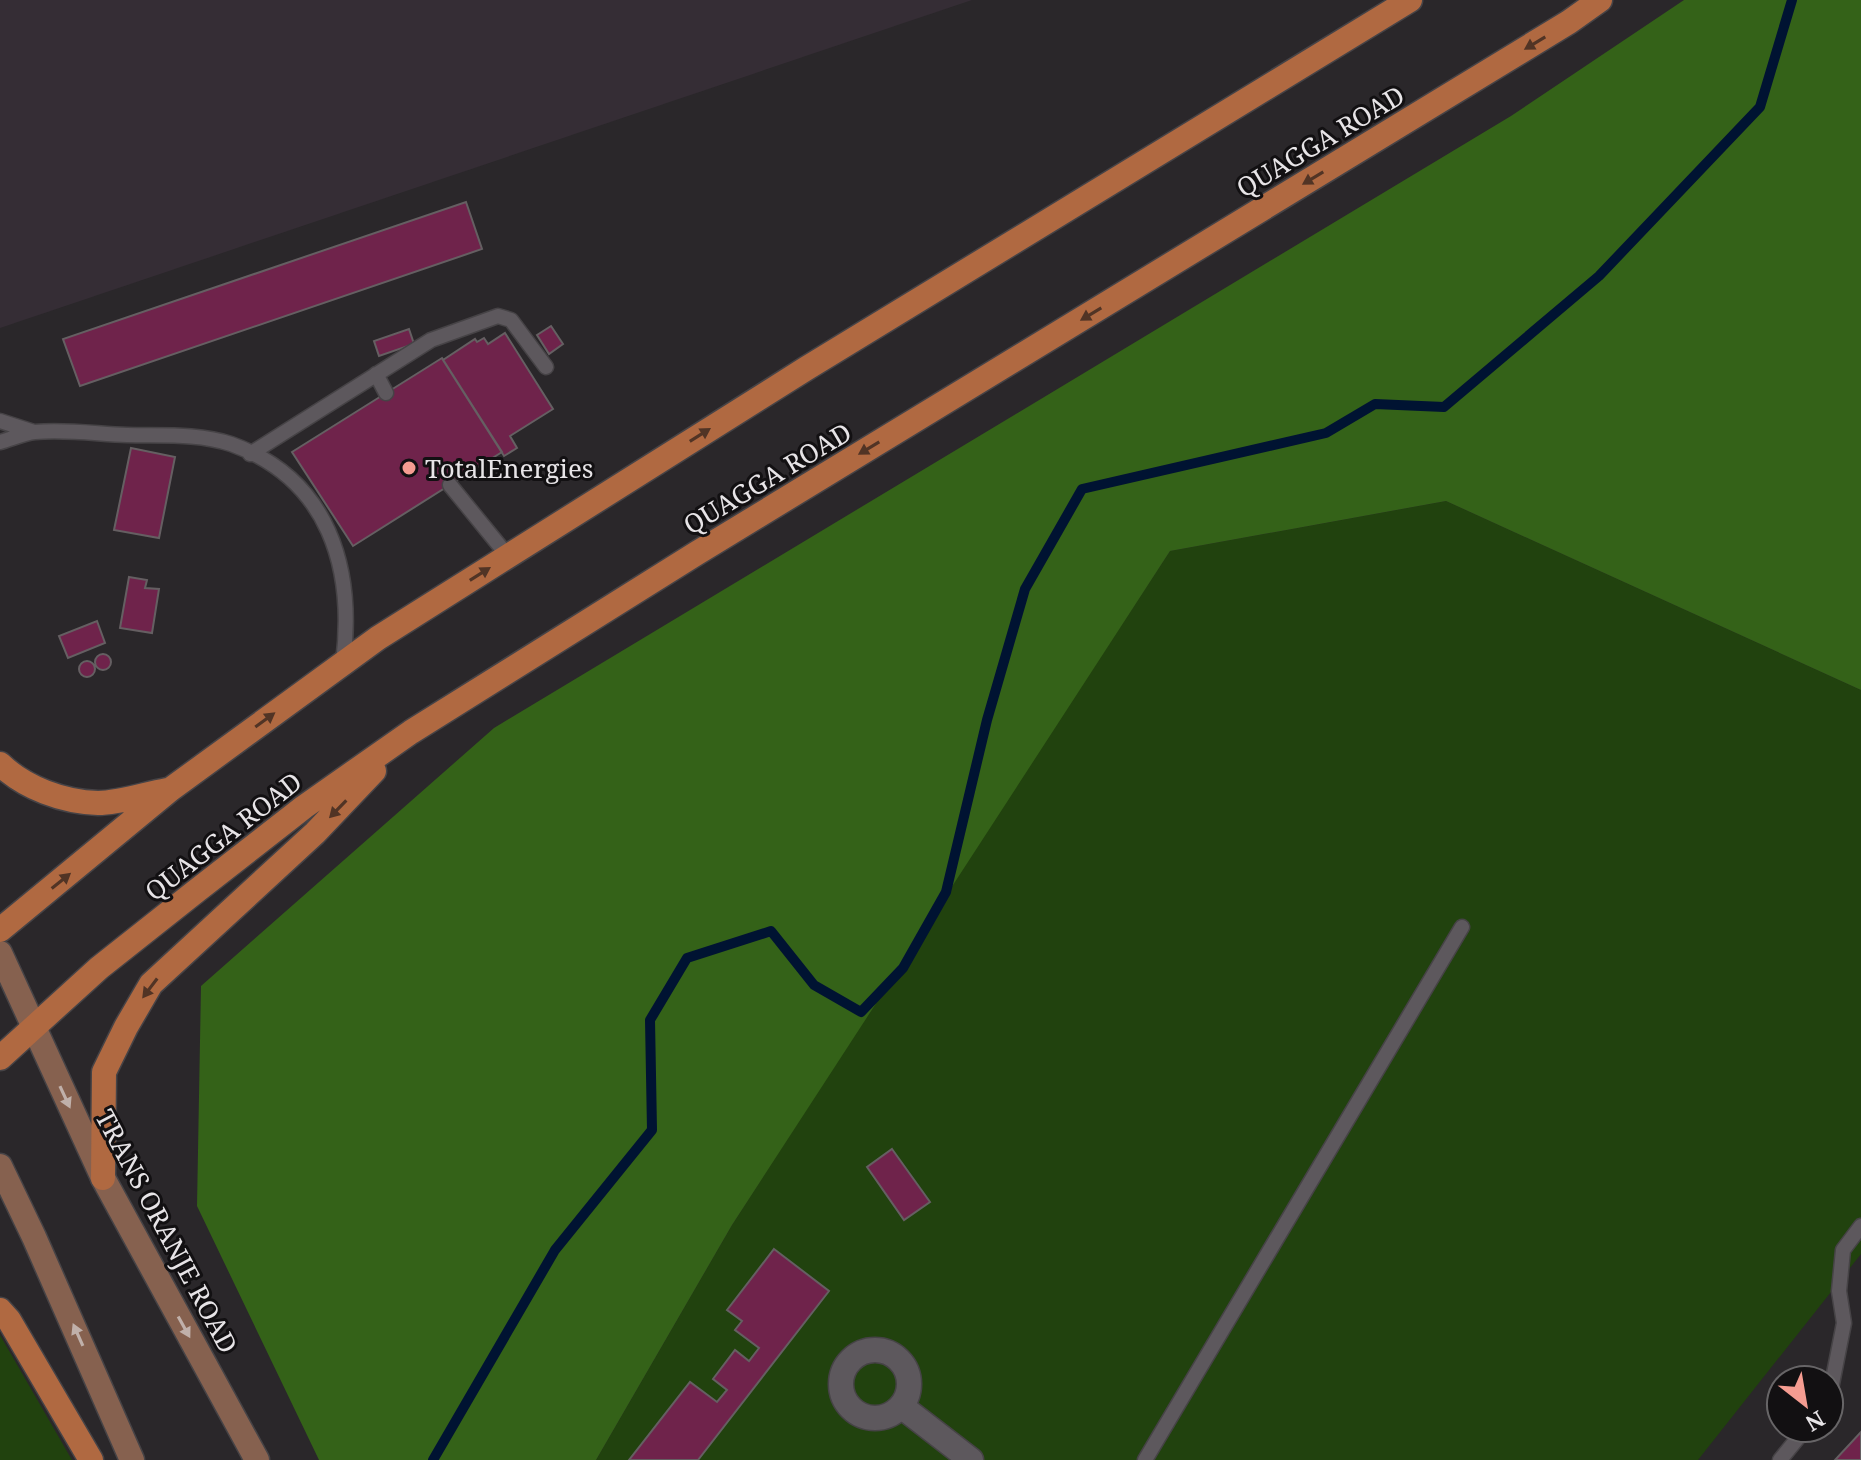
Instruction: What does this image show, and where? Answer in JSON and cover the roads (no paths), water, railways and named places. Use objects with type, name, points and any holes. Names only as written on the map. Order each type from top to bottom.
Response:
[{"type":"main road","points":[[0,930],[171,789],[343,663],[807,368],[1410,0]]},
{"type":"main road","name":"QUAGGA ROAD","points":[[0,1058],[32,1026],[195,892],[304,807],[411,732],[697,553],[1569,22],[1600,0]]},
{"type":"main road","points":[[103,1178],[104,1072],[151,984],[315,833],[411,732]]},
{"type":"main road","points":[[0,764],[47,793],[77,800],[100,803],[171,789]]},
{"type":"main road","name":"TRANS ORANJE ROAD","points":[[0,953],[103,1178],[257,1460]]},
{"type":"main road","points":[[0,1166],[132,1460]]},
{"type":"main road","points":[[0,1310],[9,1320],[91,1460]]},
{"type":"street","points":[[901,1406],[971,1460]]},
{"type":"lane","points":[[250,454],[431,340],[498,316],[511,320],[546,367]]},
{"type":"lane","points":[[376,374],[386,393]]},
{"type":"lane","points":[[0,421],[34,432],[201,438],[230,444],[277,467],[309,498],[340,556],[346,593],[343,663]]},
{"type":"lane","points":[[0,442],[34,432]]},
{"type":"lane","points":[[450,485],[508,556]]},
{"type":"lane","points":[[1145,1460],[1462,927]]},
{"type":"lane","points":[[1836,1364],[1844,1323],[1839,1291],[1843,1250],[1861,1226]]},
{"type":"lane","points":[[1780,1460],[1793,1444]]},
{"type":"waterway","points":[[433,1460],[555,1250],[652,1130],[650,1020],[687,958],[771,931],[814,985],[861,1012],[903,968],[946,892],[987,720],[1025,589],[1082,489],[1326,433],[1375,404],[1444,407],[1599,276],[1760,107],[1792,0]]},
{"type":"place","name":"TotalEnergies","points":[[409,468]]}]
